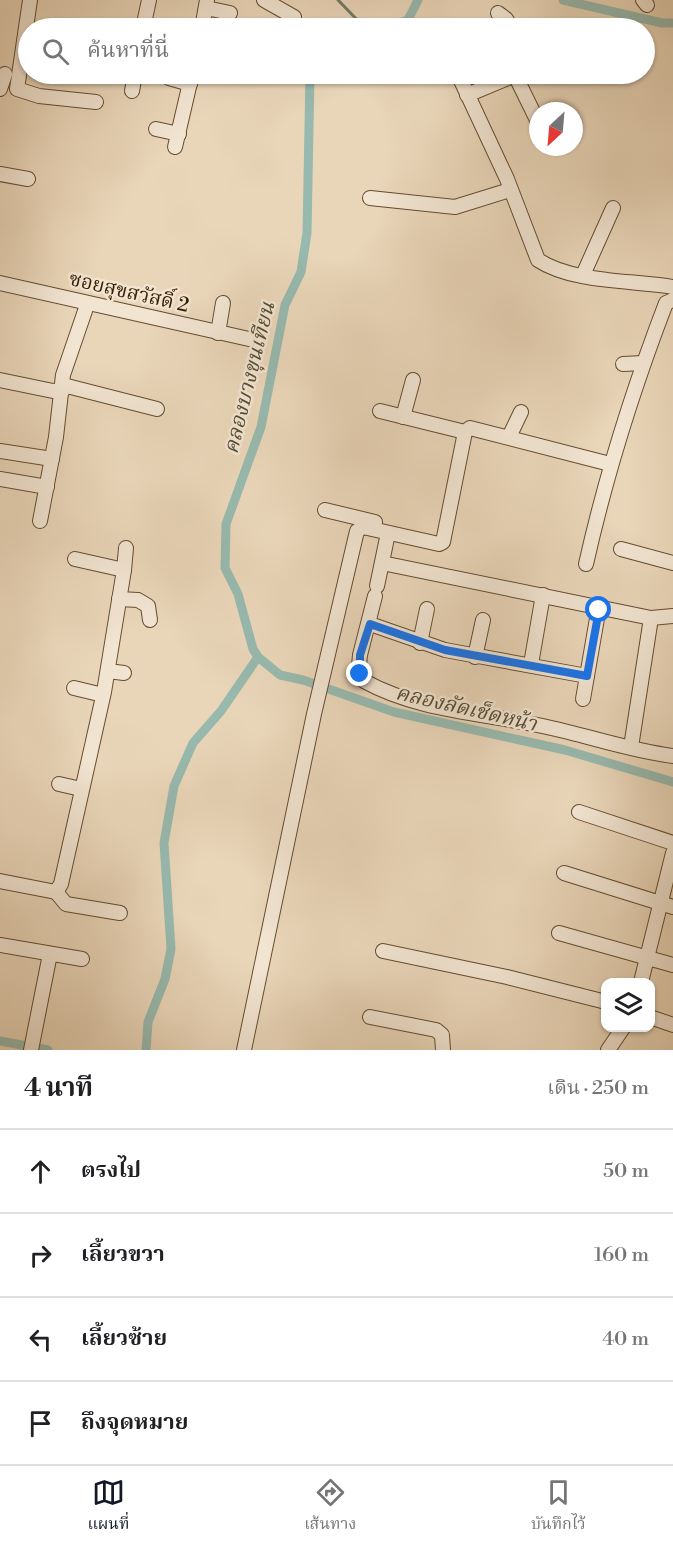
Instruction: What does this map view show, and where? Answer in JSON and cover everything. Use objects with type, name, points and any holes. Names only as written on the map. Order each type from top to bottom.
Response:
[{"type":"street","points":[[27,18],[30,0]]},
{"type":"street","points":[[145,18],[149,0]]},
{"type":"street","points":[[264,0],[294,17]]},
{"type":"street","points":[[207,4],[230,13]]},
{"type":"street","points":[[498,14],[504,18]]},
{"type":"street","points":[[0,89],[5,74]]},
{"type":"street","points":[[18,82],[17,89],[39,96],[96,102]]},
{"type":"street","points":[[132,91],[133,84]]},
{"type":"street","points":[[156,129],[177,141],[190,84]]},
{"type":"street","points":[[462,84],[510,190],[538,260],[550,267],[583,275],[673,286]]},
{"type":"street","points":[[467,95],[493,84]]},
{"type":"street","points":[[520,84],[529,103]]},
{"type":"street","points":[[0,174],[28,179]]},
{"type":"street","points":[[370,198],[455,207],[510,190]]},
{"type":"street","points":[[583,275],[613,208]]},
{"type":"street","name":"ซอยสุขสวัสดิ์ 2","points":[[0,283],[87,305],[249,339]]},
{"type":"street","points":[[586,564],[610,464],[643,363],[666,303],[673,300]]},
{"type":"street","points":[[218,333],[223,303]]},
{"type":"street","points":[[40,521],[52,459],[63,375],[87,305]]},
{"type":"street","points":[[623,364],[643,363]]},
{"type":"street","points":[[0,380],[52,391],[63,388],[157,409]]},
{"type":"street","points":[[402,417],[412,381]]},
{"type":"street","points":[[380,411],[465,432]]},
{"type":"street","points":[[509,437],[521,412]]},
{"type":"street","points":[[244,1050],[314,714],[359,528],[439,544],[444,538],[465,432],[470,428],[610,464]]},
{"type":"street","points":[[0,451],[52,459]]},
{"type":"street","points":[[0,479],[47,488]]},
{"type":"street","points":[[325,510],[444,538]]},
{"type":"street","points":[[387,538],[359,666],[364,681],[430,706],[526,723],[673,756]]},
{"type":"street","points":[[56,892],[61,884],[104,695],[126,548]]},
{"type":"street","points":[[621,549],[673,563]]},
{"type":"street","points":[[75,559],[124,570]]},
{"type":"street","points":[[382,563],[651,618],[673,616]]},
{"type":"street","points":[[531,664],[543,595]]},
{"type":"street","points":[[119,599],[143,602],[148,606],[150,620]]},
{"type":"street","points":[[583,699],[599,606]]},
{"type":"street","points":[[420,642],[427,609]]},
{"type":"street","points":[[631,747],[651,618]]},
{"type":"street","points":[[475,657],[483,620]]},
{"type":"street","points":[[370,624],[420,642],[475,657],[531,664],[587,676]]},
{"type":"street","points":[[108,671],[124,673]]},
{"type":"street","points":[[74,688],[104,695]]},
{"type":"street","points":[[59,784],[81,789]]},
{"type":"street","points":[[579,812],[673,843]]},
{"type":"street","points":[[641,978],[667,905],[673,853]]},
{"type":"street","points":[[564,873],[667,905]]},
{"type":"street","points":[[0,881],[56,892],[64,903],[120,913]]},
{"type":"street","points":[[559,933],[673,965]]},
{"type":"street","points":[[0,945],[82,959]]},
{"type":"street","points":[[383,951],[507,976],[601,1001]]},
{"type":"street","points":[[31,1050],[50,954]]},
{"type":"street","points":[[370,1017],[436,1030],[442,1035],[443,1050]]},
{"type":"street","points":[[655,1018],[673,1025]]},
{"type":"street","points":[[608,1050],[620,1032]]},
{"type":"waterway","points":[[338,0],[355,18]]},
{"type":"waterway","name":"คลองบางขุนเทียน","points":[[409,18],[418,0]]},
{"type":"waterway","points":[[563,0],[640,18]]},
{"type":"waterway","points":[[655,21],[673,23]]},
{"type":"waterway","name":"คลองบางขุนเทียน","points":[[310,84],[307,233],[301,272],[285,305],[261,427],[226,524],[225,568],[238,594],[253,649],[258,657],[280,675],[303,680],[394,712],[565,750],[673,782]]},
{"type":"waterway","name":"คลองบางขุนเทียน","points":[[146,1050],[148,1022],[165,979],[171,949],[164,843],[174,786],[193,743],[221,711],[258,657]]},
{"type":"waterway","points":[[0,1041],[48,1050]]},
{"type":"route","points":[[360,674],[360,655],[370,624],[399,636],[445,650],[587,676],[599,610]]},
{"type":"water label","name":"คลองลัดเช็ดหน้า","points":[[466,709]]}]
